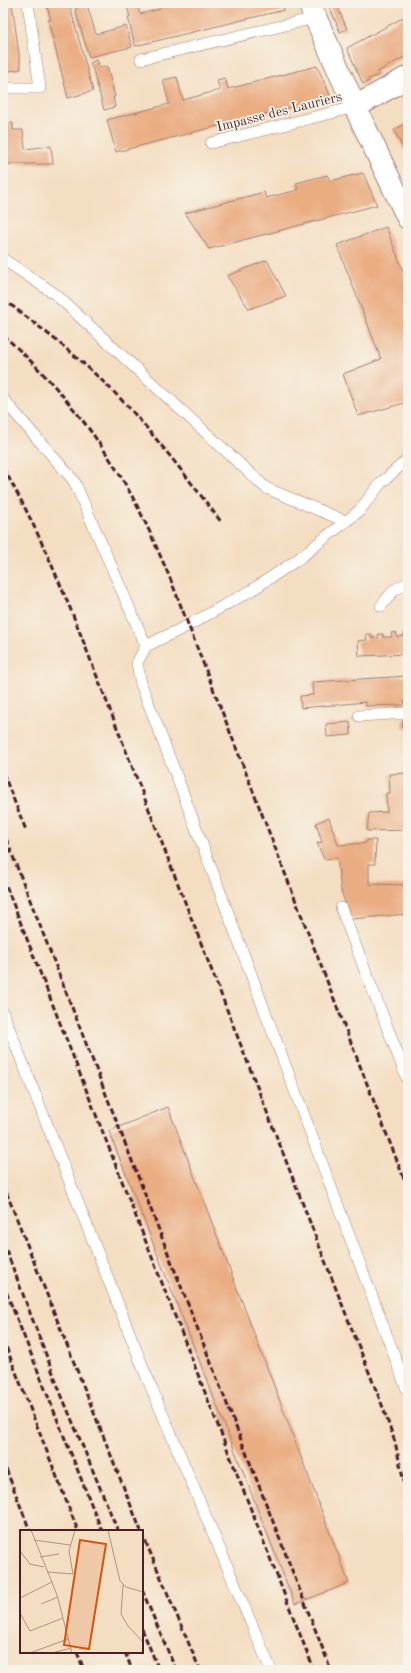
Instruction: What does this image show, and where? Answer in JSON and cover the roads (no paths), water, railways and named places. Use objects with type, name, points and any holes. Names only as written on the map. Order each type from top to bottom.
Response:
[{"type":"street","points":[[312,10],[355,107],[408,218]]},
{"type":"street","points":[[355,107],[408,77]]},
{"type":"lane","points":[[3,88],[40,88],[28,3]]},
{"type":"lane","points":[[141,59],[312,10]]},
{"type":"lane","name":"Impasse des Lauriers","points":[[211,143],[355,107]]},
{"type":"lane","points":[[3,259],[55,294],[266,488],[345,522]]},
{"type":"lane","points":[[3,399],[74,481],[146,646]]},
{"type":"lane","points":[[408,459],[381,483],[359,511],[297,560],[252,590],[188,626],[146,646],[137,663],[141,684],[408,1392]]},
{"type":"lane","points":[[381,606],[394,590],[408,583]]},
{"type":"lane","points":[[359,716],[408,713]]},
{"type":"lane","points":[[341,908],[408,1081]]},
{"type":"lane","points":[[3,1013],[146,1375],[271,1670]]},
{"type":"railway","points":[[3,299],[70,352],[132,411],[167,452],[222,523]]},
{"type":"railway","points":[[3,335],[41,371],[75,411],[106,453],[120,475],[143,518],[170,578],[408,1189]]},
{"type":"railway","points":[[3,468],[32,522],[73,615],[382,1405],[395,1442],[408,1500]]},
{"type":"railway","points":[[3,773],[26,830]]},
{"type":"railway","points":[[3,831],[331,1670]]},
{"type":"railway","points":[[3,878],[314,1670]]},
{"type":"railway","points":[[3,1184],[141,1530]]},
{"type":"railway","points":[[3,1242],[61,1394],[118,1530]]},
{"type":"railway","points":[[3,1284],[102,1530]]},
{"type":"railway","points":[[3,1339],[78,1530]]},
{"type":"railway","points":[[3,1461],[30,1530]]},
{"type":"railway","points":[[143,1535],[200,1670]]},
{"type":"railway","points":[[143,1592],[176,1670]]},
{"type":"railway","points":[[143,1631],[159,1670]]},
{"type":"railway","points":[[77,1653],[84,1670]]},
{"type":"railway","points":[[125,1653],[132,1670]]}]
